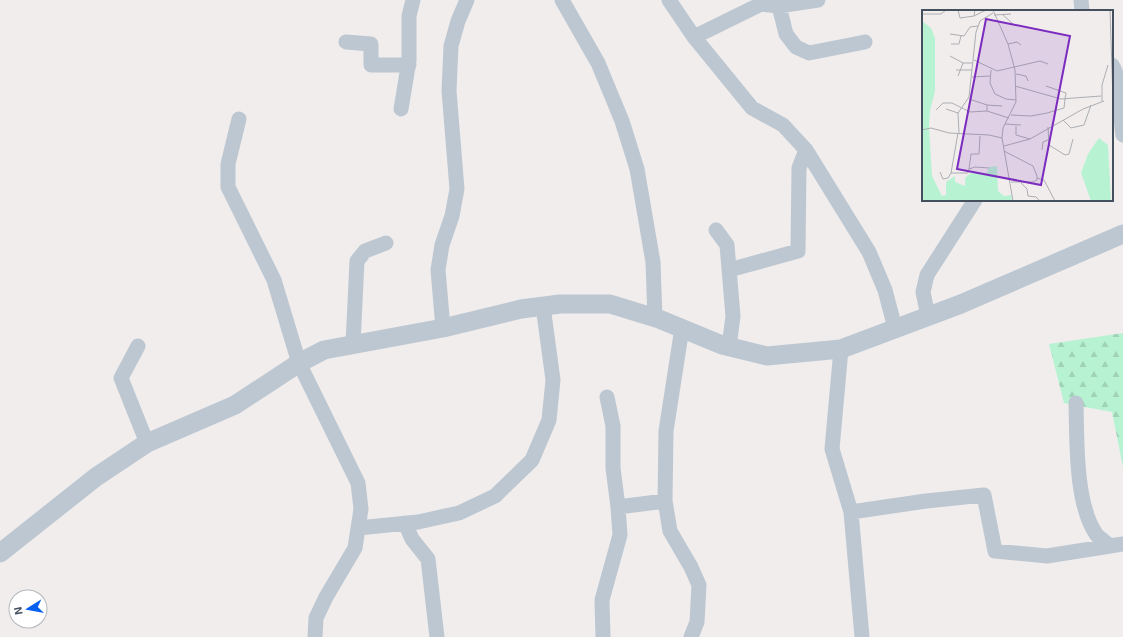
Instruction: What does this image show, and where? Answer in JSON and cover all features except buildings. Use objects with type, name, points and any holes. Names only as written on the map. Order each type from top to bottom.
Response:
[{"type":"street","points":[[402,109],[408,65],[409,16],[412,0]]},
{"type":"street","points":[[443,328],[438,270],[442,245],[452,216],[457,189],[449,91],[451,46],[458,21],[467,0]]},
{"type":"street","points":[[562,0],[598,63],[622,121],[637,169],[653,262],[655,318]]},
{"type":"street","points":[[669,0],[694,37],[752,108],[783,125],[806,150],[869,252],[885,290],[895,328]]},
{"type":"street","points":[[694,37],[761,4],[779,6],[818,0]]},
{"type":"street","points":[[1081,0],[1082,10]]},
{"type":"street","points":[[779,6],[786,34],[796,47],[809,53],[865,42]]},
{"type":"street","points":[[346,42],[371,44],[371,65],[408,65]]},
{"type":"street","points":[[1113,66],[1115,68],[1118,84],[1123,135]]},
{"type":"street","points":[[239,119],[228,164],[228,187],[274,280],[299,363],[358,483],[361,508],[355,548],[326,597],[316,618],[315,637]]},
{"type":"street","points":[[729,270],[798,251],[799,168],[806,150]]},
{"type":"street","points":[[928,316],[923,292],[927,275],[974,201]]},
{"type":"street","points":[[716,230],[727,245],[733,316],[729,347]]},
{"type":"street","points":[[0,553],[96,477],[147,443],[235,405],[299,363],[324,350],[443,328],[521,309],[560,304],[610,304],[655,318],[729,347],[767,356],[841,349],[961,304],[1123,234]]},
{"type":"street","points":[[352,344],[356,261],[365,251],[386,243]]},
{"type":"street","points":[[358,528],[405,523],[459,513],[495,496],[532,460],[549,420],[553,380],[543,306]]},
{"type":"street","points":[[682,328],[666,431],[665,501],[670,531],[699,585],[697,622],[691,637]]},
{"type":"street","points":[[138,346],[121,378],[147,443]]},
{"type":"street","points":[[841,349],[832,449],[851,512],[862,637]]},
{"type":"street","points":[[603,637],[602,600],[620,535],[613,468],[614,426],[607,397]]},
{"type":"street","points":[[1076,403],[1079,472],[1085,510],[1096,534],[1116,545]]},
{"type":"street","points":[[851,512],[926,501],[984,495],[995,551],[1047,556],[1116,545]]},
{"type":"street","points":[[618,507],[665,501]]},
{"type":"street","points":[[405,523],[412,539],[428,559],[437,637]]},
{"type":"green space","points":[[1123,333],[1123,467],[1112,412],[1064,403],[1049,344]]}]
